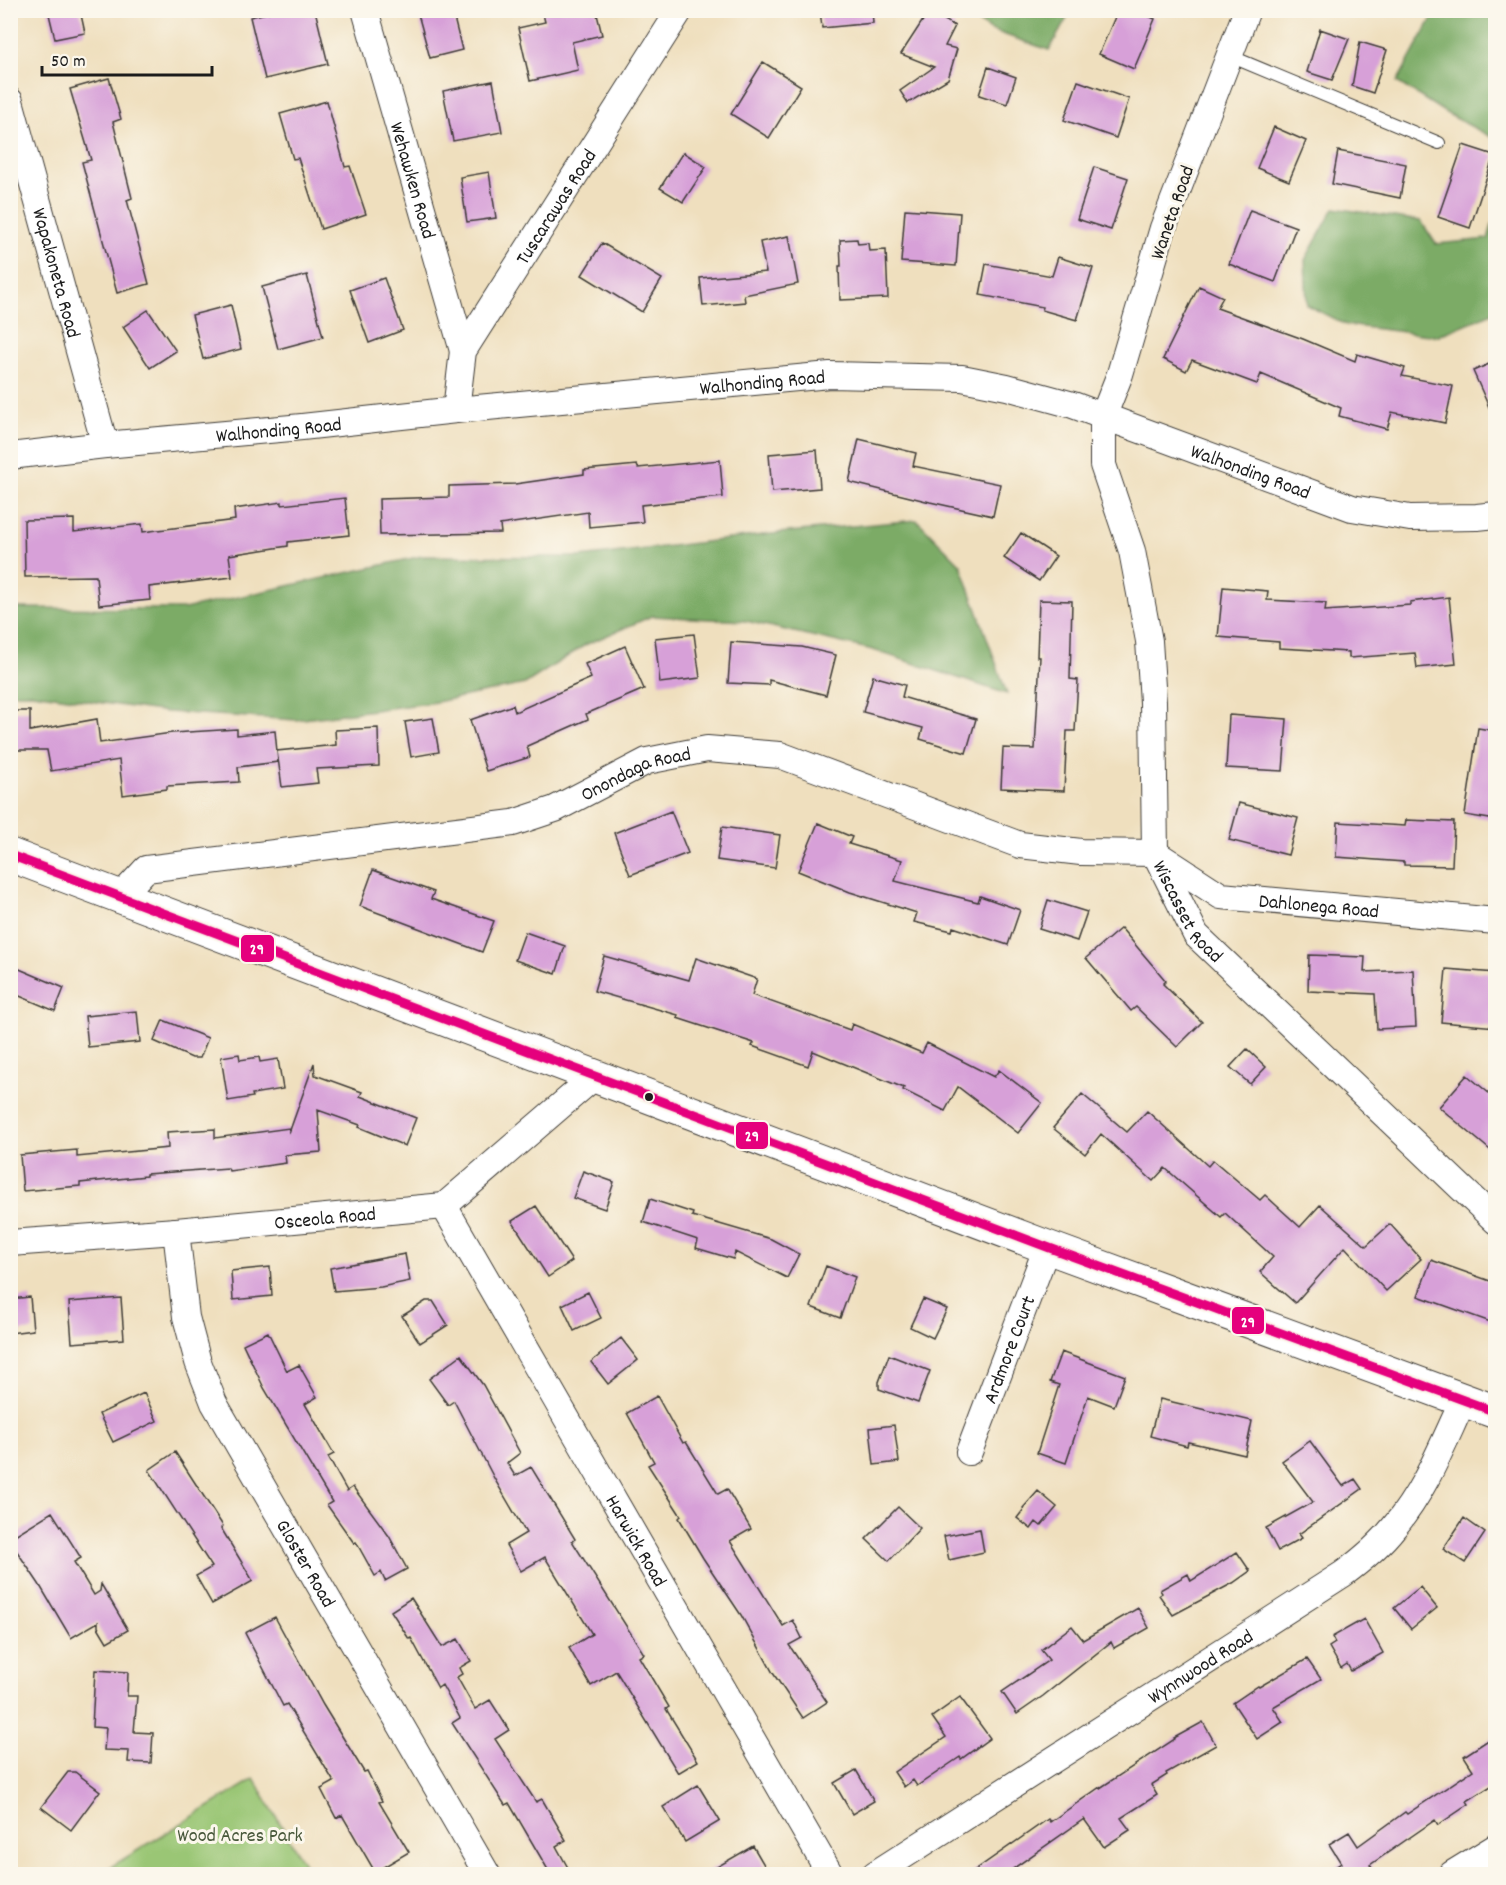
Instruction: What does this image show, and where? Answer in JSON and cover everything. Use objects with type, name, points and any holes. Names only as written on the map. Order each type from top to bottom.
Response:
[{"type":"main road","points":[[10,855],[1047,1247],[1496,1412]]},
{"type":"street","name":"Wehawken Road","points":[[365,10],[463,351]]},
{"type":"street","name":"Tuscarawas Road","points":[[456,410],[463,351],[680,10]]},
{"type":"street","name":"Waneta Road","points":[[1103,417],[1120,374],[1163,228],[1247,10]]},
{"type":"street","name":"Wapakoneta Road","points":[[10,101],[105,445]]},
{"type":"street","name":"Walhonding Road","points":[[10,456],[105,445],[302,428],[456,410],[830,375],[900,375],[962,378],[1007,387],[1073,405],[1352,508],[1410,518],[1477,518],[1496,515]]},
{"type":"street","name":"Wiscasset Road","points":[[1103,417],[1103,465],[1132,551],[1149,641],[1153,702],[1155,853],[1196,935],[1496,1221]]},
{"type":"street","name":"Onondaga Road","points":[[121,896],[146,869],[513,823],[555,809],[647,761],[707,749],[780,754],[1020,845],[1081,852],[1155,853]]},
{"type":"street","name":"Dahlonega Road","points":[[1155,853],[1221,896],[1496,921]]},
{"type":"street","points":[[444,1206],[594,1077]]},
{"type":"street","name":"Osceola Road","points":[[10,1243],[176,1231],[444,1206]]},
{"type":"street","name":"Harwick Road","points":[[444,1206],[830,1875]]},
{"type":"street","name":"Gloster Road","points":[[176,1231],[186,1317],[198,1362],[214,1403],[487,1875]]},
{"type":"street","name":"Ardmore Court","points":[[969,1452],[1047,1247]]},
{"type":"street","name":"Wynnwood Road","points":[[875,1875],[1323,1587],[1368,1555],[1395,1527],[1418,1494],[1463,1401]]},
{"type":"street","points":[[1452,1875],[1496,1847]]},
{"type":"lane","points":[[1230,56],[1439,143]]},
{"type":"green space","points":[[962,11],[1071,11],[1049,50],[991,30]]},
{"type":"green space","points":[[1436,11],[1495,11],[1495,139],[1446,113],[1397,82]]},
{"type":"green space","points":[[1334,208],[1421,221],[1436,244],[1488,239],[1495,216],[1495,312],[1437,336],[1346,325],[1307,305],[1305,260]]},
{"type":"green space","points":[[917,520],[961,565],[1007,694],[873,650],[746,621],[652,616],[585,645],[525,684],[437,702],[296,720],[167,712],[32,693],[11,693],[11,608],[184,609],[422,556],[580,557],[788,532]]},
{"type":"green space","name":"Wood Acres Park","points":[[254,1779],[310,1874],[99,1874]]},
{"type":"building","points":[[48,10],[80,10],[85,33],[55,39]]},
{"type":"building","points":[[279,10],[315,10],[328,64],[265,79],[250,17]]},
{"type":"building","points":[[431,10],[452,10],[462,50],[430,58],[418,14]]},
{"type":"building","points":[[542,10],[596,10],[602,35],[572,42],[578,70],[530,81],[518,28],[545,22]]},
{"type":"building","points":[[820,10],[872,10],[873,23],[822,28]]},
{"type":"building","points":[[1118,10],[1135,10],[1155,19],[1134,69],[1099,54]]},
{"type":"building","points":[[929,11],[955,26],[945,46],[957,49],[948,79],[908,103],[900,91],[934,67],[901,54]]},
{"type":"building","points":[[1320,29],[1349,39],[1332,80],[1307,72]]},
{"type":"building","points":[[1360,42],[1387,50],[1373,93],[1352,86]]},
{"type":"building","points":[[763,62],[801,86],[769,138],[731,114]]},
{"type":"building","points":[[988,67],[1016,77],[1007,104],[979,95]]},
{"type":"building","points":[[109,78],[121,119],[113,122],[132,198],[127,200],[149,284],[117,293],[82,162],[91,160],[70,89]]},
{"type":"building","points":[[493,81],[502,132],[453,141],[443,91]]},
{"type":"building","points":[[1078,81],[1129,99],[1116,138],[1064,120]]},
{"type":"building","points":[[327,101],[345,167],[350,166],[366,214],[321,229],[298,158],[293,159],[280,114]]},
{"type":"building","points":[[1274,127],[1306,141],[1289,181],[1257,168]]},
{"type":"building","points":[[1463,145],[1494,155],[1470,228],[1438,217]]},
{"type":"building","points":[[1338,151],[1406,164],[1400,198],[1332,184]]},
{"type":"building","points":[[683,152],[706,167],[683,202],[660,188]]},
{"type":"building","points":[[1094,167],[1128,178],[1111,230],[1077,219]]},
{"type":"building","points":[[489,172],[496,218],[467,222],[460,177]]},
{"type":"building","points":[[905,209],[960,213],[956,266],[901,262]]},
{"type":"building","points":[[1250,210],[1296,227],[1275,282],[1229,264]]},
{"type":"building","points":[[789,236],[798,284],[744,295],[745,302],[703,306],[700,278],[766,272],[760,242]]},
{"type":"building","points":[[857,239],[858,244],[868,243],[869,251],[886,250],[888,298],[840,300],[840,240]]},
{"type":"building","points":[[602,243],[662,279],[642,312],[582,275]]},
{"type":"building","points":[[1058,257],[1093,268],[1077,320],[1042,310],[1043,307],[980,295],[986,264],[1052,276]]},
{"type":"building","points":[[307,275],[323,337],[278,349],[262,287]]},
{"type":"building","points":[[384,278],[403,330],[369,343],[350,290]]},
{"type":"building","points":[[1199,286],[1223,297],[1217,308],[1303,339],[1355,361],[1357,354],[1405,368],[1402,376],[1453,386],[1445,423],[1392,412],[1387,429],[1339,416],[1341,408],[1261,374],[1257,384],[1192,360],[1186,371],[1163,359]]},
{"type":"building","points":[[231,305],[241,349],[203,359],[192,315]]},
{"type":"building","points":[[148,310],[176,351],[150,368],[123,327]]},
{"type":"building","points":[[1496,361],[1496,423],[1473,371]]},
{"type":"building","points":[[859,439],[916,453],[913,466],[1000,484],[993,516],[849,482]]},
{"type":"building","points":[[817,450],[820,488],[772,492],[769,454]]},
{"type":"building","points":[[720,460],[723,497],[641,505],[643,522],[589,527],[588,512],[500,525],[501,533],[380,535],[379,499],[449,497],[449,486],[515,484],[584,474],[584,470],[637,465],[638,468]]},
{"type":"building","points":[[345,498],[349,535],[288,542],[288,546],[229,555],[232,577],[149,587],[150,600],[99,605],[96,576],[25,577],[24,520],[74,519],[74,532],[142,524],[143,532],[235,520],[234,509],[282,502],[282,505]]},
{"type":"building","points":[[1021,533],[1056,556],[1039,581],[1004,558]]},
{"type":"building","points":[[1223,587],[1268,591],[1267,600],[1326,603],[1325,611],[1410,605],[1410,602],[1449,597],[1456,664],[1417,668],[1415,653],[1349,658],[1349,652],[1279,648],[1279,642],[1218,637]]},
{"type":"building","points":[[1039,600],[1072,601],[1070,679],[1078,680],[1075,731],[1067,731],[1064,791],[1001,788],[1003,748],[1035,749],[1040,657],[1037,657]]},
{"type":"building","points":[[694,634],[700,678],[660,683],[655,638]]},
{"type":"building","points":[[731,642],[802,647],[836,655],[826,695],[769,680],[769,685],[728,683]]},
{"type":"building","points":[[625,646],[644,689],[586,714],[588,719],[527,746],[530,757],[486,771],[470,720],[513,705],[515,712],[591,678],[585,664]]},
{"type":"building","points":[[873,676],[905,685],[902,697],[976,719],[966,753],[920,739],[923,728],[863,712]]},
{"type":"building","points":[[10,711],[30,711],[30,731],[97,719],[100,743],[172,733],[237,729],[237,735],[275,731],[278,762],[238,767],[239,782],[167,786],[167,789],[123,795],[119,760],[51,771],[47,750],[10,750]]},
{"type":"building","points":[[1229,715],[1287,719],[1283,771],[1226,768]]},
{"type":"building","points":[[433,718],[439,752],[411,757],[405,722]]},
{"type":"building","points":[[378,728],[379,766],[316,769],[318,783],[282,787],[277,751],[336,745],[335,730]]},
{"type":"building","points":[[1478,728],[1496,731],[1496,820],[1465,815]]},
{"type":"building","points":[[1239,803],[1298,818],[1288,855],[1229,840]]},
{"type":"building","points":[[671,811],[688,853],[630,875],[614,833]]},
{"type":"building","points":[[1406,820],[1454,822],[1452,866],[1404,865],[1404,862],[1336,857],[1338,822],[1405,826]]},
{"type":"building","points":[[818,823],[852,837],[849,844],[902,860],[895,881],[978,902],[980,896],[1020,910],[1008,945],[953,927],[952,931],[914,922],[917,913],[850,892],[798,871]]},
{"type":"building","points":[[722,827],[780,835],[775,868],[717,860]]},
{"type":"building","points":[[373,870],[434,892],[431,899],[494,921],[482,952],[360,906]]},
{"type":"building","points":[[1048,900],[1087,912],[1077,941],[1039,929]]},
{"type":"building","points":[[1121,928],[1166,981],[1163,984],[1202,1022],[1177,1047],[1136,1007],[1131,1011],[1086,958]]},
{"type":"building","points":[[525,932],[565,946],[556,974],[515,960]]},
{"type":"building","points":[[1309,955],[1365,957],[1364,972],[1413,970],[1416,1027],[1377,1029],[1375,994],[1308,991]]},
{"type":"building","points":[[604,956],[689,980],[696,958],[757,979],[752,995],[850,1030],[852,1024],[922,1053],[927,1043],[994,1077],[999,1070],[1042,1103],[1018,1133],[958,1087],[945,1111],[903,1090],[904,1088],[813,1051],[808,1066],[752,1046],[754,1043],[677,1018],[678,1015],[594,991]]},
{"type":"building","points":[[10,965],[64,988],[55,1011],[10,992]]},
{"type":"building","points":[[1446,969],[1496,973],[1496,1027],[1441,1022]]},
{"type":"building","points":[[137,1011],[140,1042],[88,1047],[85,1016]]},
{"type":"building","points":[[163,1020],[208,1038],[200,1058],[192,1058],[154,1041]]},
{"type":"building","points":[[1247,1049],[1266,1067],[1250,1084],[1230,1067]]},
{"type":"building","points":[[239,1054],[240,1060],[259,1057],[260,1062],[278,1059],[283,1089],[228,1101],[221,1057]]},
{"type":"building","points":[[314,1063],[315,1075],[362,1092],[360,1096],[416,1118],[405,1146],[359,1127],[360,1125],[318,1110],[321,1152],[285,1155],[286,1163],[229,1171],[228,1168],[146,1174],[146,1176],[80,1183],[80,1186],[23,1191],[20,1155],[77,1150],[77,1157],[168,1148],[167,1132],[215,1129],[215,1138],[289,1128],[289,1133]]},
{"type":"building","points":[[1467,1075],[1496,1099],[1496,1155],[1439,1107]]},
{"type":"building","points":[[1082,1094],[1127,1132],[1147,1111],[1208,1166],[1213,1160],[1260,1200],[1265,1195],[1300,1227],[1320,1205],[1366,1246],[1390,1224],[1421,1259],[1386,1291],[1345,1247],[1295,1303],[1260,1272],[1273,1257],[1225,1213],[1221,1217],[1165,1168],[1153,1181],[1101,1134],[1085,1154],[1053,1128]]},
{"type":"building","points":[[583,1171],[614,1182],[605,1209],[573,1198]]},
{"type":"building","points":[[650,1199],[693,1213],[692,1216],[771,1239],[799,1254],[787,1278],[735,1252],[733,1259],[696,1248],[698,1240],[643,1222]]},
{"type":"building","points":[[536,1206],[572,1261],[548,1277],[512,1221]]},
{"type":"building","points":[[405,1254],[410,1281],[381,1287],[334,1291],[330,1268]]},
{"type":"building","points":[[1431,1260],[1496,1283],[1496,1324],[1418,1296]]},
{"type":"building","points":[[826,1266],[855,1277],[840,1318],[811,1307]]},
{"type":"building","points":[[270,1267],[272,1296],[233,1300],[231,1271]]},
{"type":"building","points":[[588,1292],[601,1318],[574,1331],[562,1305]]},
{"type":"building","points":[[30,1297],[33,1330],[10,1333],[10,1299]]},
{"type":"building","points":[[121,1298],[124,1339],[72,1343],[69,1302]]},
{"type":"building","points":[[923,1299],[947,1309],[933,1338],[910,1327]]},
{"type":"building","points":[[426,1301],[433,1301],[448,1325],[420,1343],[402,1316]]},
{"type":"building","points":[[268,1332],[287,1371],[299,1365],[317,1397],[305,1404],[334,1454],[328,1457],[347,1491],[353,1487],[389,1536],[407,1569],[385,1581],[381,1572],[375,1576],[356,1542],[354,1543],[327,1505],[332,1502],[264,1388],[243,1344]]},
{"type":"building","points":[[621,1338],[638,1360],[608,1384],[591,1362]]},
{"type":"building","points":[[1061,1352],[1125,1376],[1114,1406],[1088,1396],[1066,1463],[1037,1453],[1059,1385],[1050,1382]]},
{"type":"building","points":[[461,1355],[483,1385],[520,1453],[507,1463],[515,1476],[531,1467],[575,1539],[572,1541],[644,1654],[639,1657],[669,1707],[666,1709],[698,1761],[678,1773],[616,1671],[591,1686],[569,1648],[592,1634],[545,1557],[521,1571],[506,1545],[526,1533],[495,1480],[454,1401],[448,1405],[429,1379]]},
{"type":"building","points":[[889,1355],[930,1371],[918,1403],[879,1389],[879,1382]]},
{"type":"building","points":[[144,1393],[157,1421],[113,1442],[99,1414]]},
{"type":"building","points":[[657,1396],[683,1443],[686,1442],[718,1494],[727,1489],[751,1529],[730,1541],[783,1626],[793,1620],[802,1638],[789,1645],[827,1702],[803,1718],[773,1673],[741,1615],[703,1558],[679,1518],[681,1516],[648,1465],[654,1462],[627,1413]]},
{"type":"building","points":[[1160,1399],[1252,1421],[1245,1455],[1188,1442],[1187,1446],[1150,1436]]},
{"type":"building","points":[[894,1425],[899,1462],[874,1465],[870,1428]]},
{"type":"building","points":[[1310,1441],[1343,1486],[1355,1479],[1362,1489],[1299,1534],[1302,1538],[1278,1551],[1266,1528],[1313,1502],[1282,1461]]},
{"type":"building","points":[[175,1452],[223,1526],[221,1528],[253,1581],[212,1604],[196,1576],[212,1567],[149,1470]]},
{"type":"building","points":[[1038,1491],[1057,1507],[1041,1526],[1036,1522],[1031,1529],[1017,1518]]},
{"type":"building","points":[[898,1507],[920,1528],[889,1561],[866,1539]]},
{"type":"building","points":[[52,1512],[81,1558],[74,1562],[94,1595],[100,1591],[101,1584],[128,1630],[107,1642],[98,1627],[98,1622],[71,1638],[10,1541],[10,1538]]},
{"type":"building","points":[[1464,1518],[1485,1533],[1465,1563],[1443,1549]]},
{"type":"building","points":[[980,1529],[984,1552],[949,1560],[944,1536]]},
{"type":"building","points":[[1237,1552],[1250,1571],[1233,1583],[1173,1615],[1159,1595],[1162,1593],[1160,1590],[1188,1574],[1191,1581]]},
{"type":"building","points":[[1420,1587],[1437,1608],[1411,1629],[1394,1608]]},
{"type":"building","points":[[411,1598],[442,1647],[458,1639],[471,1661],[459,1668],[462,1674],[457,1677],[475,1709],[490,1700],[509,1730],[495,1739],[536,1802],[542,1799],[566,1840],[556,1846],[572,1875],[551,1875],[509,1803],[505,1805],[452,1723],[460,1718],[442,1685],[438,1688],[411,1638],[409,1639],[391,1611]]},
{"type":"building","points":[[1138,1608],[1149,1628],[1114,1648],[1111,1642],[1017,1714],[1002,1692],[1049,1660],[1041,1650],[1072,1626],[1083,1640]]},
{"type":"building","points":[[275,1617],[323,1705],[364,1772],[367,1771],[382,1801],[379,1802],[409,1852],[375,1872],[342,1815],[336,1818],[321,1789],[334,1782],[287,1704],[283,1706],[245,1633]]},
{"type":"building","points":[[1364,1619],[1383,1653],[1351,1671],[1347,1664],[1341,1668],[1329,1647],[1335,1643],[1332,1637]]},
{"type":"building","points":[[1307,1659],[1321,1679],[1273,1707],[1283,1722],[1257,1739],[1233,1703],[1258,1686]]},
{"type":"building","points":[[95,1670],[128,1672],[127,1696],[137,1696],[134,1732],[153,1733],[151,1763],[128,1762],[129,1751],[104,1750],[106,1728],[92,1727]]},
{"type":"building","points":[[960,1697],[990,1738],[917,1786],[913,1780],[904,1787],[894,1772],[946,1737],[932,1717]]},
{"type":"building","points":[[1203,1722],[1216,1745],[1166,1773],[1167,1775],[1151,1785],[1157,1795],[1121,1818],[1130,1830],[1104,1847],[1084,1819],[1004,1875],[968,1875],[1048,1819],[1050,1822],[1174,1738]]},
{"type":"building","points":[[1496,1735],[1496,1783],[1467,1801],[1469,1804],[1438,1825],[1435,1820],[1370,1865],[1372,1868],[1361,1875],[1323,1875],[1341,1863],[1329,1844],[1349,1832],[1358,1846],[1405,1812],[1407,1814],[1473,1770],[1464,1756]]},
{"type":"building","points":[[856,1770],[874,1801],[852,1814],[834,1783]]},
{"type":"building","points":[[68,1772],[75,1772],[100,1791],[71,1830],[41,1807]]},
{"type":"building","points":[[698,1785],[720,1821],[685,1842],[663,1807]]},
{"type":"building","points":[[753,1846],[770,1875],[703,1875]]},
{"type":"transit line","name":"29","points":[[10,855],[1047,1247],[1496,1412]]}]
